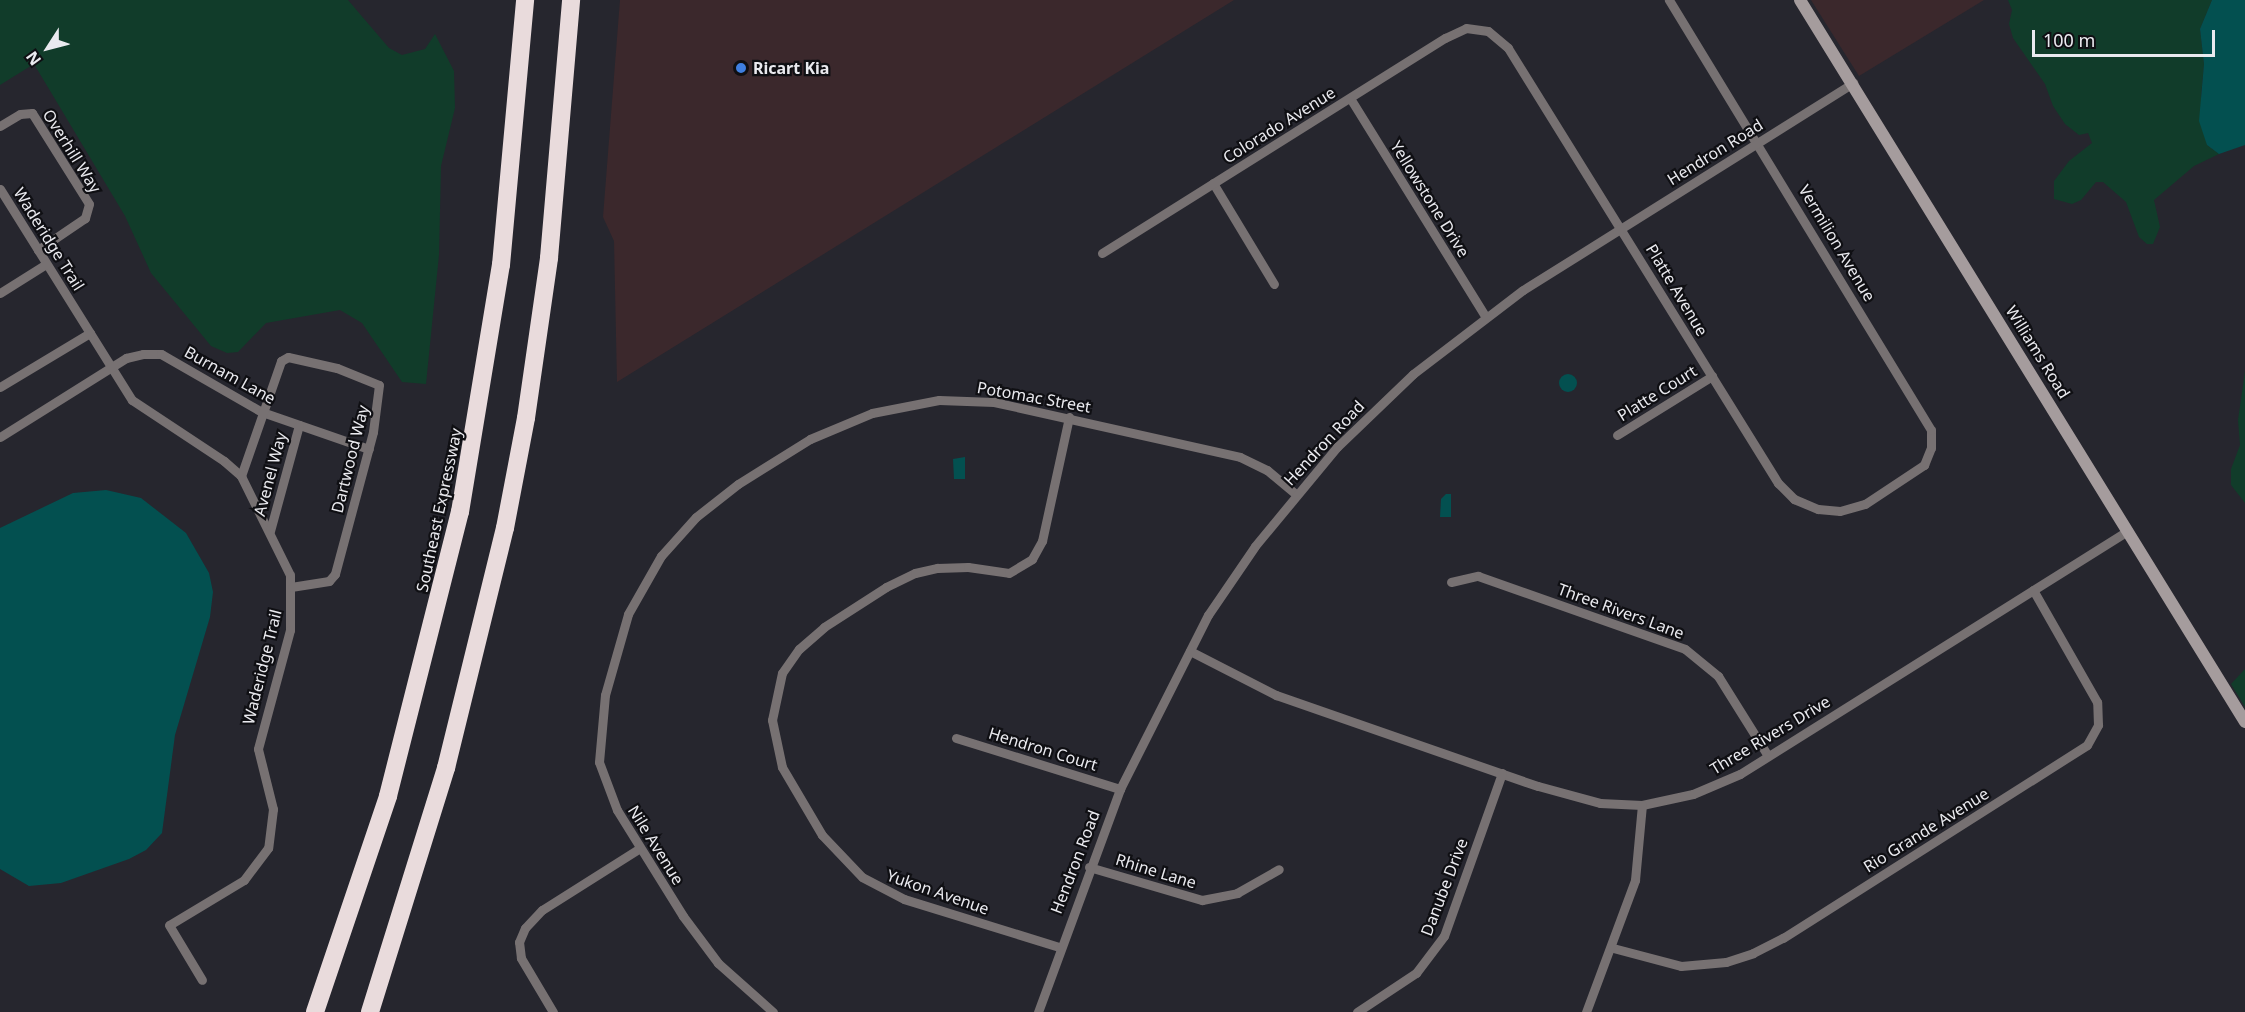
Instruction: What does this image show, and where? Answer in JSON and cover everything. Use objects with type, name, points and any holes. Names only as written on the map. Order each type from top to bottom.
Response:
[{"type":"highway","name":"Southeast Expressway","points":[[315,1012],[388,796],[460,512],[501,265],[525,0]]},
{"type":"highway","points":[[370,1012],[446,768],[505,528],[526,418],[549,258],[572,0]]},
{"type":"main road","name":"Williams Road","points":[[1800,0],[2245,722]]},
{"type":"street","name":"Vermilion Avenue","points":[[1669,0],[1931,430],[1931,448],[1924,465],[1883,493]]},
{"type":"street","name":"Colorado Avenue","points":[[1102,253],[1445,38],[1474,28]]},
{"type":"street","name":"Platte Avenue","points":[[1474,28],[1493,34],[1508,48],[1770,472],[1794,499],[1818,509],[1840,511],[1865,504],[1883,493]]},
{"type":"street","name":"Hendron Road","points":[[1038,1012],[1059,947],[1120,789],[1215,605],[1296,494],[1384,400],[1486,317],[1621,228],[1853,83]]},
{"type":"street","name":"Yellowstone Drive","points":[[1350,98],[1486,317]]},
{"type":"street","name":"Overhill Way","points":[[0,126],[20,114],[32,113],[89,204],[85,218],[38,250]]},
{"type":"street","points":[[1213,183],[1274,284]]},
{"type":"street","name":"Waderidge Trail","points":[[0,189],[138,406],[214,454],[241,476],[270,531],[292,587],[290,630],[258,749],[273,809],[268,848],[244,880],[169,925],[202,980]]},
{"type":"street","points":[[0,293],[46,264]]},
{"type":"street","points":[[0,387],[90,333]]},
{"type":"street","name":"Burnam Lane","points":[[0,437],[112,368],[143,354],[161,354],[262,412],[369,449]]},
{"type":"street","name":"Dartwood Way","points":[[241,476],[276,368],[288,357],[363,377],[379,385],[380,396],[369,449],[335,574],[330,580],[292,587]]},
{"type":"street","name":"Platte Court","points":[[1617,435],[1712,376]]},
{"type":"street","name":"Potomac Street","points":[[614,659],[638,595],[661,556],[684,530],[738,484],[810,439],[872,413],[939,400],[993,402],[1069,417],[1240,457],[1266,470],[1296,494]]},
{"type":"street","name":"Yukon Avenue","points":[[1059,947],[887,892],[848,865],[822,835],[776,750],[772,720],[783,673],[810,637],[908,575],[954,567],[1009,573],[1027,564],[1042,540],[1069,417]]},
{"type":"street","name":"Avenel Way","points":[[270,531],[299,425]]},
{"type":"street","name":"Three Rivers Drive","points":[[1190,651],[1276,695],[1502,773],[1573,797],[1642,805],[1716,786],[1768,756],[2128,531]]},
{"type":"street","name":"Three Rivers Lane","points":[[1451,582],[1478,576],[1672,643],[1697,656],[1718,676],[1768,756]]},
{"type":"street","name":"Rio Grande Avenue","points":[[1613,948],[1681,966],[1720,963],[1753,953],[1783,938],[2087,745],[2098,725],[2097,702],[2033,590]]},
{"type":"street","name":"Nile Avenue","points":[[614,659],[605,695],[599,762],[617,810],[718,963],[773,1012]]},
{"type":"street","name":"Hendron Court","points":[[956,738],[1120,789]]},
{"type":"street","name":"Danube Drive","points":[[1357,1012],[1416,973],[1444,936],[1502,773]]},
{"type":"street","points":[[1586,1012],[1613,948],[1635,880],[1642,805]]},
{"type":"street","points":[[553,1012],[521,958],[519,942],[525,928],[542,910],[640,848]]},
{"type":"street","name":"Rhine Lane","points":[[1089,867],[1202,900],[1237,893],[1279,869]]},
{"type":"shaded area","points":[[0,0],[348,0],[389,48],[402,55],[425,49],[435,34],[454,71],[455,108],[441,166],[439,255],[426,384],[402,382],[362,323],[340,310],[266,323],[238,352],[227,353],[211,346],[151,273],[125,216],[34,64],[0,85]]},
{"type":"shaded area","points":[[620,0],[1234,0],[617,382],[614,241],[603,217]]},
{"type":"shaded area","points":[[1811,0],[1984,0],[1859,76]]},
{"type":"shaded area","points":[[2008,0],[2212,0],[2200,29],[2204,64],[2201,96],[2207,145],[2219,154],[2194,166],[2154,200],[2160,227],[2153,244],[2147,244],[2139,237],[2126,202],[2103,182],[2096,182],[2081,200],[2072,204],[2054,199],[2054,181],[2069,161],[2092,143],[2088,133],[2079,135],[2065,124],[2053,106],[2045,84],[2013,38],[2009,24],[2012,10]]},
{"type":"shaded area","points":[[2212,0],[2245,0],[2245,145],[2219,154],[2207,145],[2199,121],[2204,64],[2200,29]]},
{"type":"shaded area","points":[[2245,371],[2245,503],[2231,485],[2231,469],[2240,445],[2238,420]]},
{"type":"shaded area","points":[[1568,374],[1574,377],[1577,383],[1574,389],[1568,392],[1562,389],[1559,383],[1562,377]]},
{"type":"shaded area","points":[[965,457],[965,479],[954,479],[953,459]]},
{"type":"shaded area","points":[[106,490],[141,498],[186,533],[209,573],[213,592],[210,617],[175,735],[162,833],[146,850],[129,859],[61,883],[29,886],[0,869],[0,528],[73,493]]},
{"type":"shaded area","points":[[1446,494],[1451,494],[1451,517],[1440,517],[1441,499]]},
{"type":"shaded area","points":[[2245,669],[2245,707],[2231,684]]},
{"type":"place","name":"Ricart Kia","points":[[741,68]]}]
